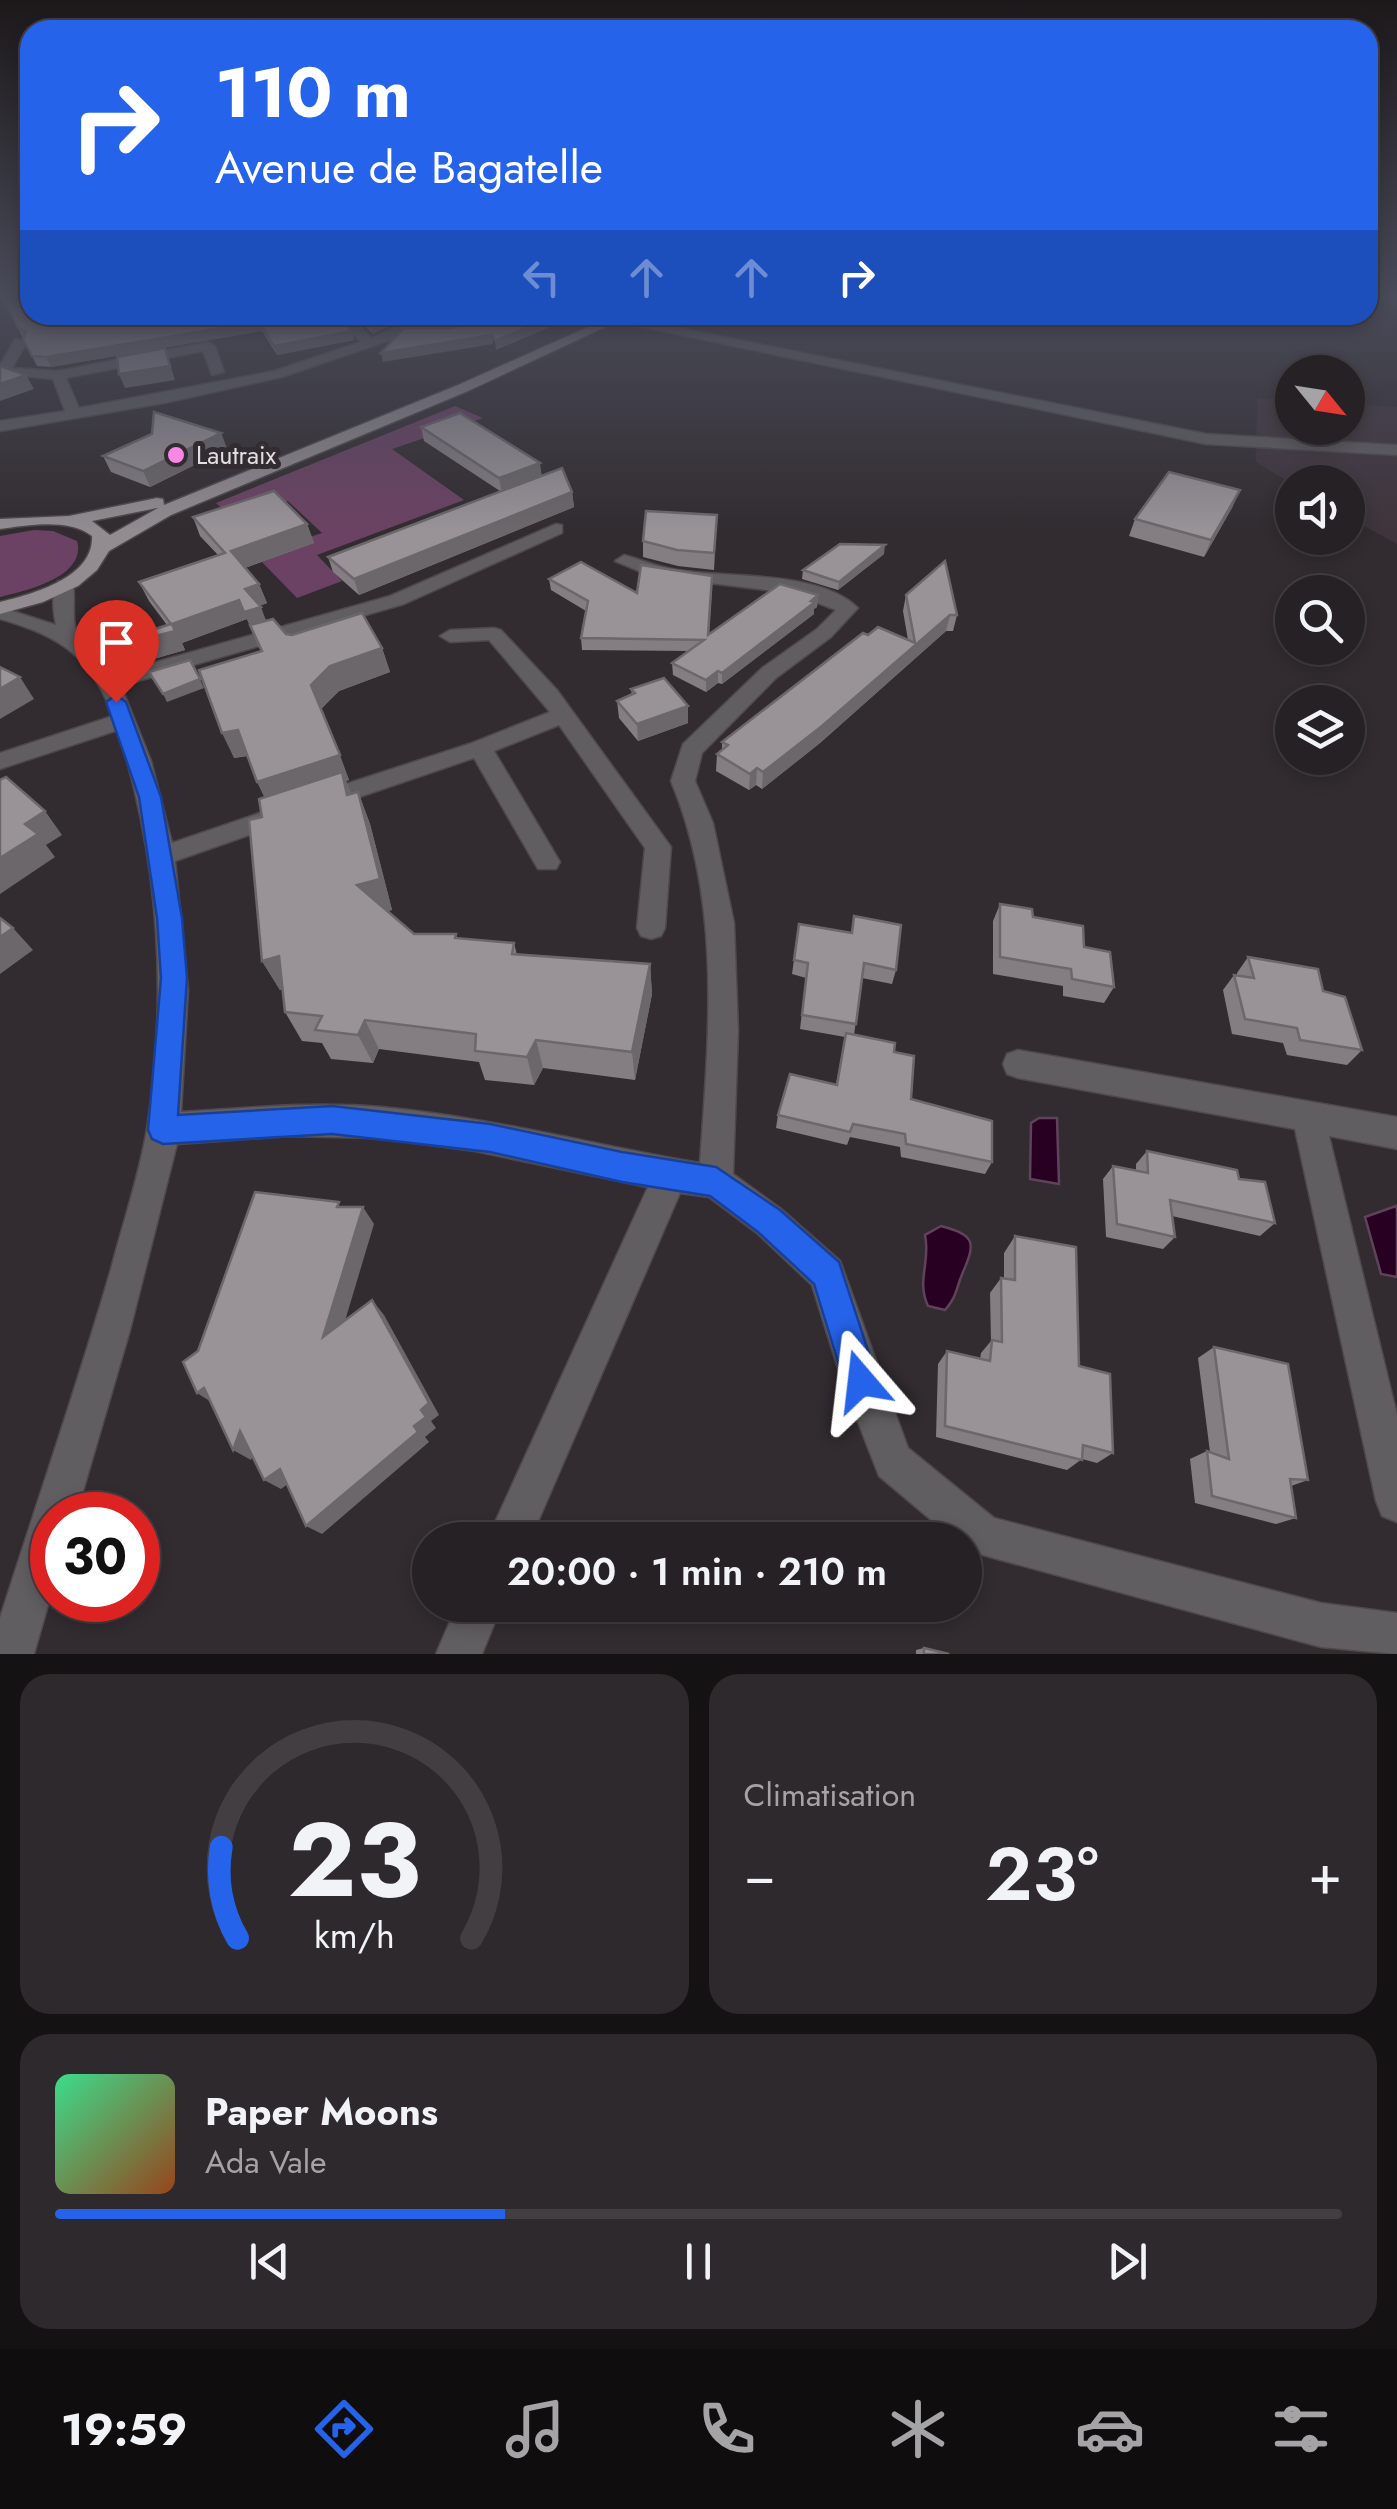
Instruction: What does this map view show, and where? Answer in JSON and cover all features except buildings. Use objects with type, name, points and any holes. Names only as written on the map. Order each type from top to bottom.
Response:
[{"type":"main road","points":[[0,610],[65,585],[90,567],[102,548],[140,524],[238,479],[489,376]]},
{"type":"main road","points":[[0,521],[102,517],[238,479]]},
{"type":"main road","points":[[73,520],[90,526],[100,536],[102,548]]},
{"type":"street","points":[[58,376],[73,413]]},
{"type":"street","points":[[0,426],[253,376]]},
{"type":"street","points":[[907,376],[1206,438],[1397,450]]},
{"type":"street","points":[[107,683],[397,600],[556,529]]},
{"type":"street","points":[[624,560],[653,574],[784,584],[827,596],[848,608],[824,633],[769,673],[691,750],[683,781],[710,850],[720,947],[721,1072],[716,1182]]},
{"type":"street","points":[[65,585],[62,608],[69,635]]},
{"type":"street","points":[[0,610],[69,635],[90,652],[126,720],[150,797],[162,856],[174,978],[163,1130],[118,1313],[62,1492]]},
{"type":"street","points":[[450,636],[494,634],[562,715],[658,847],[651,928]]},
{"type":"street","points":[[162,856],[480,748],[562,715]]},
{"type":"street","points":[[0,760],[126,720]]},
{"type":"street","points":[[480,748],[547,862]]},
{"type":"street","points":[[1018,1064],[1397,1133]]},
{"type":"street","points":[[1308,1116],[1397,1501]]},
{"type":"street","points":[[163,1130],[332,1120],[490,1138],[716,1182],[769,1221],[827,1274],[861,1381],[893,1462],[983,1536],[1321,1624],[1397,1636]]},
{"type":"street","points":[[516,1522],[671,1175]]},
{"type":"street","points":[[11,1654],[30,1593]]},
{"type":"street","points":[[459,1654],[473,1622]]},
{"type":"shaded area","points":[[1257,398],[1275,400],[1275,445],[1365,445],[1365,405],[1397,407],[1397,544],[1365,526],[1365,465],[1275,465],[1275,474],[1256,462]]},
{"type":"shaded area","points":[[455,406],[483,418],[392,449],[464,500],[317,555],[342,581],[297,598],[262,562],[299,548],[294,542],[322,533],[288,501],[235,520],[216,503]]},
{"type":"shaded area","points":[[53,531],[77,541],[78,553],[73,564],[52,580],[0,597],[0,536]]},
{"type":"shaded area","points":[[1039,1118],[1057,1118],[1059,1184],[1030,1179],[1031,1123]]},
{"type":"shaded area","points":[[1396,1206],[1397,1277],[1381,1274],[1365,1217]]},
{"type":"shaded area","points":[[941,1226],[961,1233],[971,1247],[945,1310],[928,1306],[923,1288],[925,1235]]},
{"type":"place","name":"Lautraix","points":[[176,455]]},
{"type":"route","points":[[116,702],[126,720],[150,797],[169,918],[174,978],[163,1130],[332,1120],[490,1138],[622,1167],[716,1182],[769,1221],[827,1274],[861,1381]]}]
